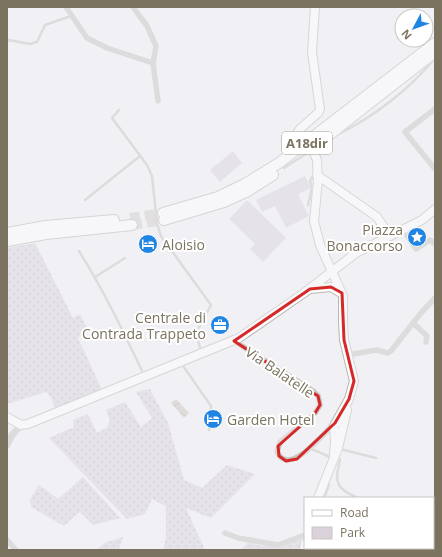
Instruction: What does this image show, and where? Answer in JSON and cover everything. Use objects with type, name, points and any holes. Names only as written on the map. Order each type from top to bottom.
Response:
[{"type":"highway","name":"A18dir","points":[[435,43],[279,163],[245,184],[218,197],[164,216],[224,202],[248,191],[284,168],[435,52]]},
{"type":"highway","points":[[7,233],[46,226],[131,222],[7,241]]},
{"type":"main road","points":[[301,139],[307,123],[318,113],[320,109],[312,52],[315,7]]},
{"type":"main road","points":[[312,154],[317,160],[318,175],[314,221],[320,245],[332,270],[334,286]]},
{"type":"main road","points":[[318,175],[377,217],[389,235]]},
{"type":"main road","points":[[7,417],[21,425],[52,415],[234,341],[310,289],[332,270],[356,253],[389,235],[422,220],[435,209]]},
{"type":"main road","points":[[325,276],[342,293],[344,301],[342,322],[347,354],[354,381],[342,429],[332,444]]},
{"type":"main road","points":[[310,289],[334,286]]},
{"type":"main road","points":[[319,497],[325,488],[335,423],[349,399]]},
{"type":"street","points":[[66,7],[87,38],[107,48],[153,63]]},
{"type":"street","points":[[133,7],[154,38],[156,52],[153,63],[158,101]]},
{"type":"street","points":[[435,109],[405,132],[435,168]]},
{"type":"street","points":[[403,229],[416,249],[430,240],[434,243]]},
{"type":"street","points":[[347,354],[376,350],[388,353],[434,302]]},
{"type":"street","points":[[413,324],[427,336],[426,342]]},
{"type":"street","name":"Via Balatelle","points":[[234,341],[313,391],[318,396],[320,405],[318,409],[280,442],[278,452],[282,459],[292,460],[309,448],[332,444]]},
{"type":"street","points":[[332,444],[335,423]]},
{"type":"street","points":[[7,445],[10,436],[21,425]]},
{"type":"street","points":[[332,444],[342,429]]},
{"type":"street","points":[[226,533],[238,538],[278,545],[304,535]]},
{"type":"street","points":[[7,540],[16,550]]},
{"type":"lane","points":[[7,42],[9,40],[30,44],[37,42],[45,25],[71,16]]},
{"type":"lane","points":[[284,168],[332,137],[358,124],[388,103],[420,77],[435,58]]},
{"type":"lane","points":[[120,110],[112,118],[140,156],[152,176],[159,232],[212,305],[196,333],[202,354]]},
{"type":"lane","points":[[85,200],[140,156]]},
{"type":"lane","points":[[308,206],[312,188],[310,181],[313,176],[318,175]]},
{"type":"lane","points":[[79,251],[95,277],[145,377]]},
{"type":"lane","points":[[95,277],[125,258]]},
{"type":"lane","points":[[181,363],[211,406],[209,430]]},
{"type":"lane","points":[[309,448],[320,452],[332,444]]},
{"type":"lane","points":[[332,444],[376,458]]},
{"type":"lane","points":[[332,444],[340,460],[336,475],[338,484],[346,493],[356,497]]},
{"type":"lane","points":[[324,497],[325,488]]},
{"type":"highlighted area","points":[[331,287],[342,293],[344,340],[354,381],[349,399],[335,423],[297,459],[286,461],[279,456],[278,446],[315,413],[320,405],[318,396],[234,341],[310,289]]},
{"type":"green space","points":[[233,151],[242,163],[220,182],[210,170]]},
{"type":"green space","points":[[305,176],[311,188],[298,194],[309,216],[286,228],[275,206],[262,212],[256,200]]},
{"type":"green space","points":[[247,200],[286,238],[263,262],[250,249],[255,244],[229,219]]},
{"type":"green space","points":[[35,243],[73,318],[80,314],[88,330],[78,338],[103,392],[56,412],[51,397],[46,392],[7,404],[7,248]]},
{"type":"green space","points":[[150,389],[168,423],[184,480],[202,488],[227,465],[255,474],[211,518],[186,508],[205,550],[163,550],[166,538],[166,506],[152,499],[145,514],[127,519],[49,438],[74,427],[73,420],[88,414],[97,433],[107,427],[110,421],[106,410],[125,402],[141,427],[152,418],[136,392]]},
{"type":"green space","points":[[83,477],[120,518],[93,525],[80,512],[64,526],[31,507],[30,499],[39,485],[58,499]]},
{"type":"green space","points":[[123,537],[119,550],[97,550],[104,543]]},
{"type":"green space","points":[[301,538],[300,550],[241,550],[248,542],[263,546],[275,546]]},
{"type":"water","points":[[176,399],[189,413],[184,418],[171,403]]},
{"type":"tunnel","points":[[130,218],[163,213]]},
{"type":"tunnel","points":[[132,225],[164,220]]},
{"type":"place","name":"Piazza Bonaccorso","points":[[417,237]]},
{"type":"place","name":"Aloisio","points":[[148,244]]},
{"type":"place","name":"Centrale di Contrada Trappeto","points":[[220,325]]},
{"type":"place","name":"Garden Hotel","points":[[213,419]]}]
